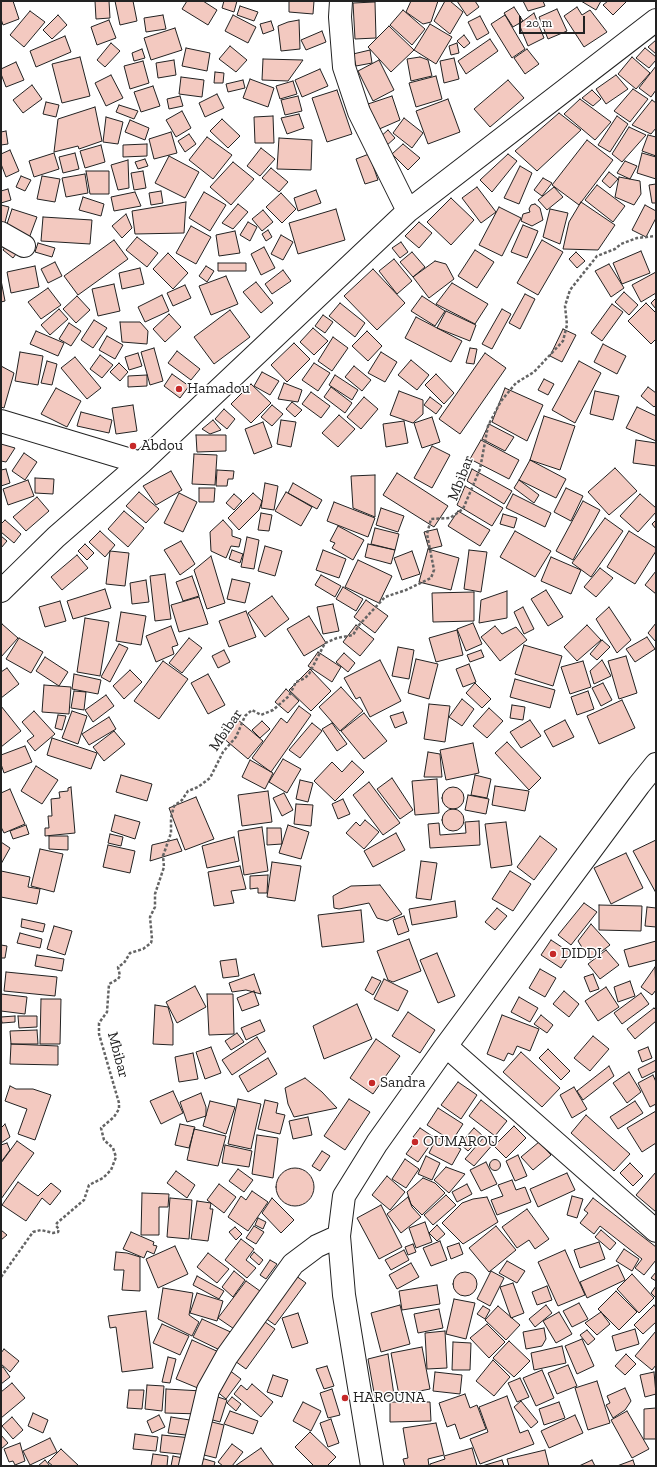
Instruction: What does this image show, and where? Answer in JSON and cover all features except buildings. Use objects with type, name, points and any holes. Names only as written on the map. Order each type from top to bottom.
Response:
[{"type":"street","points":[[341,1],[340,17],[344,67],[359,112],[408,211]]},
{"type":"street","points":[[1,591],[56,537],[141,463],[408,211],[656,20]]},
{"type":"street","points":[[1,233],[24,246]]},
{"type":"street","points":[[1,421],[141,463]]},
{"type":"street","points":[[372,1466],[344,1295],[339,1236],[344,1196],[377,1143],[446,1046],[638,785],[656,764]]},
{"type":"street","points":[[446,1046],[656,1231]]},
{"type":"street","points":[[190,1466],[208,1390],[227,1356],[293,1264],[317,1246],[339,1236]]},
{"type":"path","name":"Mbibar","points":[[1,1276],[33,1232],[41,1230],[54,1233],[58,1232],[59,1229],[56,1226],[57,1223],[84,1200],[89,1185],[103,1178],[111,1170],[116,1157],[113,1148],[104,1140],[101,1128],[114,1117],[119,1109],[120,1102],[99,1034],[99,1023],[107,1012],[109,984],[118,979],[120,976],[118,967],[124,963],[130,953],[143,949],[151,943],[150,917],[155,907],[155,894],[164,867],[163,856],[170,838],[171,818],[174,806],[182,800],[188,791],[198,787],[210,778],[223,752],[236,736],[245,716],[252,710],[254,714],[261,716],[274,710],[289,696],[296,682],[305,678],[309,674],[325,643],[337,638],[353,635],[385,597],[406,590],[431,578],[434,570],[427,534],[431,519],[450,518],[462,509],[480,468],[488,426],[501,401],[516,383],[534,372],[563,341],[567,325],[565,306],[570,290],[597,256],[637,238],[656,236]]},
{"type":"place","name":"Hamadou","points":[[179,389]]},
{"type":"place","name":"Abdou","points":[[133,446]]},
{"type":"place","name":"DIDDI","points":[[553,954]]},
{"type":"place","name":"Sandra","points":[[372,1083]]},
{"type":"place","name":"OUMAROU","points":[[415,1142]]},
{"type":"place","name":"HAROUNA","points":[[345,1398]]}]
